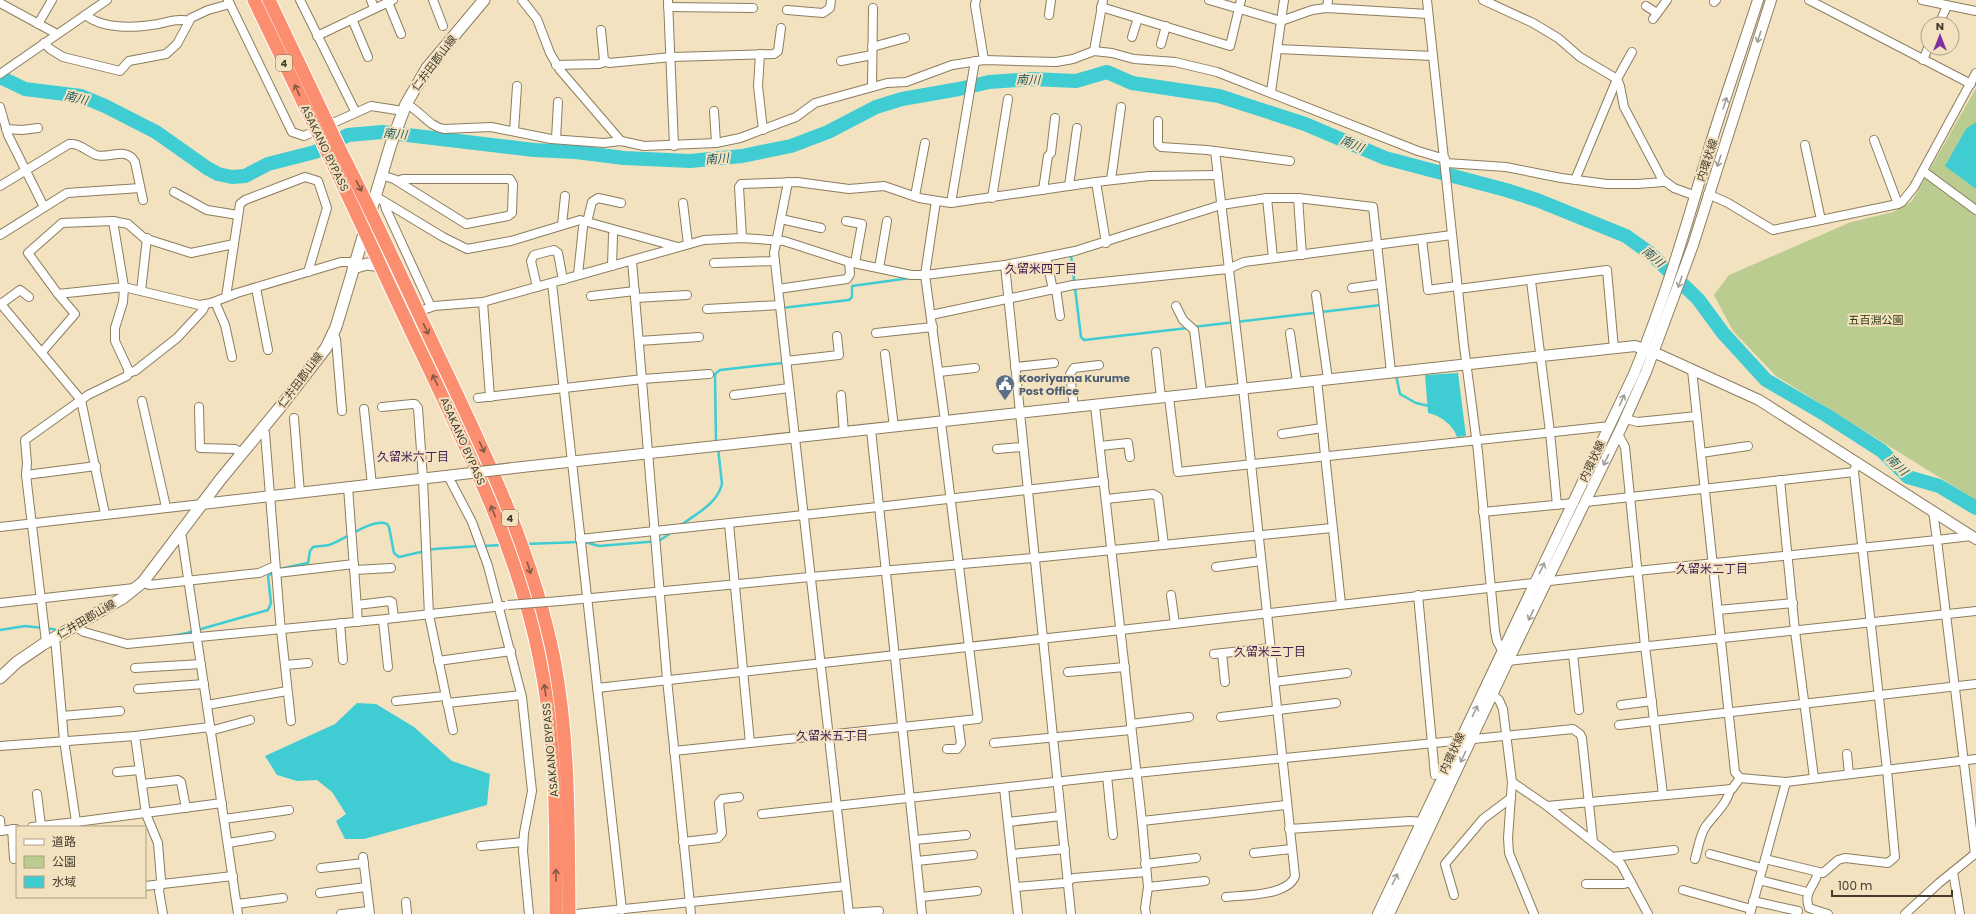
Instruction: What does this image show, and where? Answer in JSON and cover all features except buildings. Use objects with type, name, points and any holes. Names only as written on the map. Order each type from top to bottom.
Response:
[{"type":"highway","name":"ASAKANO BYPASS","points":[[254,0],[365,228],[471,456],[516,566],[541,662],[553,768],[556,914]]},
{"type":"highway","name":"ASAKANO BYPASS","points":[[270,0],[486,454],[528,565],[543,614],[554,660],[562,717],[567,784],[569,914]]},
{"type":"main road","name":"仁井田郡山線","points":[[0,678],[17,662],[50,640],[123,598],[140,585],[242,453],[326,348],[333,333],[390,144],[403,111],[427,68],[484,0]]},
{"type":"main road","points":[[354,265],[370,263],[382,266]]},
{"type":"street","points":[[38,24],[52,0]]},
{"type":"street","points":[[0,73],[107,0]]},
{"type":"street","points":[[300,0],[355,111]]},
{"type":"street","points":[[433,0],[443,26]]},
{"type":"street","points":[[522,0],[537,19],[556,65],[621,141]]},
{"type":"street","points":[[787,10],[823,13],[830,8],[831,0]]},
{"type":"street","points":[[976,0],[975,5],[984,60]]},
{"type":"street","points":[[1049,15],[1052,0]]},
{"type":"street","points":[[1209,0],[1281,21],[1328,4],[1428,14]]},
{"type":"street","points":[[1094,51],[1102,4],[1138,18],[1230,46],[1241,0]]},
{"type":"street","points":[[1271,92],[1284,0]]},
{"type":"street","points":[[1428,0],[1428,14],[1446,161],[1452,235],[1476,440],[1495,631],[1497,641],[1503,652]]},
{"type":"street","points":[[1483,0],[1534,23],[1558,38],[1580,57],[1617,79],[1620,86],[1624,107],[1664,182],[1674,188],[1696,196]]},
{"type":"street","points":[[1646,6],[1655,16],[1666,0]]},
{"type":"street","name":"内環状線","points":[[1389,914],[1508,661],[1625,419],[1649,350],[1662,300],[1696,196],[1706,158],[1758,0]]},
{"type":"street","name":"内環状線","points":[[1378,914],[1610,426],[1670,308],[1689,255],[1771,0]]},
{"type":"street","points":[[1922,0],[1976,11]]},
{"type":"street","points":[[317,36],[352,19],[373,4],[391,1],[401,34]]},
{"type":"street","points":[[1811,1],[1971,84]]},
{"type":"street","points":[[44,43],[61,56],[120,71],[129,61],[161,56],[169,52],[177,44],[189,21],[208,10],[229,2],[292,132],[304,136],[355,111],[371,106],[403,111],[413,107],[436,127],[442,129],[491,127],[556,139],[604,144],[621,141],[638,146],[674,146],[716,143],[740,138],[796,117],[815,103],[887,83],[906,82],[952,65],[984,60],[1056,62],[1073,59],[1094,51],[1112,53],[1134,59],[1175,62],[1217,72],[1271,92],[1314,111],[1418,152],[1446,161],[1506,167],[1575,180],[1615,185],[1664,182]]},
{"type":"street","points":[[0,3],[56,34]]},
{"type":"street","points":[[674,146],[669,59],[668,4],[753,8]]},
{"type":"street","points":[[1943,16],[1947,6]]},
{"type":"street","points":[[872,87],[873,8]]},
{"type":"street","points":[[85,15],[97,22],[121,27],[142,26],[179,20],[189,21]]},
{"type":"street","points":[[1132,37],[1138,18]]},
{"type":"street","points":[[352,19],[368,57]]},
{"type":"street","points":[[1161,44],[1166,26]]},
{"type":"street","points":[[556,65],[774,54],[778,51],[781,28]]},
{"type":"street","points":[[601,30],[605,62]]},
{"type":"street","points":[[841,61],[905,38]]},
{"type":"street","points":[[1277,49],[1433,56]]},
{"type":"street","points":[[1575,180],[1617,79],[1632,52]]},
{"type":"street","points":[[760,54],[758,80],[763,130]]},
{"type":"street","points":[[1923,60],[1925,56]]},
{"type":"street","points":[[951,203],[975,61]]},
{"type":"street","points":[[1708,194],[1728,203],[1771,230],[1898,204],[1902,202],[1914,187],[1976,73]]},
{"type":"street","points":[[514,131],[517,86]]},
{"type":"street","points":[[992,198],[1008,99]]},
{"type":"street","points":[[556,139],[558,102]]},
{"type":"street","points":[[0,107],[6,129],[44,207]]},
{"type":"street","points":[[1111,180],[1121,107]]},
{"type":"street","points":[[714,110],[716,143]]},
{"type":"street","points":[[1043,190],[1048,156],[1051,153],[1055,118]]},
{"type":"street","points":[[1158,121],[1158,144],[1161,148],[1215,151],[1290,161]]},
{"type":"street","points":[[6,129],[22,130],[38,128]]},
{"type":"street","points":[[1069,186],[1077,128]]},
{"type":"street","points":[[1874,140],[1898,204]]},
{"type":"street","points":[[915,196],[925,143]]},
{"type":"street","points":[[0,186],[69,144],[76,144],[96,154],[123,153],[132,157],[135,162],[143,200]]},
{"type":"street","points":[[1805,145],[1821,220]]},
{"type":"street","points":[[1215,151],[1243,388],[1286,805],[1295,876],[1290,884],[1273,892],[1226,897]]},
{"type":"street","points":[[1923,171],[1976,210]]},
{"type":"street","points":[[381,175],[397,181],[466,224],[508,216],[512,213],[513,184],[510,179],[403,179],[397,181]]},
{"type":"street","points":[[742,238],[739,185],[788,182],[849,189],[884,186],[915,196],[951,203],[1096,182],[1149,176],[1218,175]]},
{"type":"street","points":[[226,297],[239,205],[244,200],[305,177],[317,180],[327,208],[308,272]]},
{"type":"street","points":[[788,182],[781,219],[773,249],[845,886],[849,914],[879,911]]},
{"type":"street","points":[[1096,182],[1106,243]]},
{"type":"street","points":[[0,235],[70,192],[140,188]]},
{"type":"street","points":[[174,192],[208,210],[238,215]]},
{"type":"street","points":[[375,196],[443,237],[467,249],[512,241],[580,220],[585,224],[678,247]]},
{"type":"street","points":[[562,225],[566,196]]},
{"type":"street","points":[[578,275],[585,224],[592,202],[598,198],[620,203]]},
{"type":"street","points":[[1267,198],[1273,258]]},
{"type":"street","points":[[418,312],[431,307],[483,302],[688,244],[710,240],[742,238],[776,240],[852,262],[911,275],[925,275],[1005,265],[1075,251],[1106,243],[1221,205],[1267,198],[1298,198],[1373,207],[1391,372]]},
{"type":"street","points":[[1298,198],[1302,255]]},
{"type":"street","points":[[674,751],[978,719],[943,422],[939,372],[925,275],[936,201]]},
{"type":"street","points":[[384,202],[431,307]]},
{"type":"street","points":[[683,203],[688,244]]},
{"type":"street","points":[[781,219],[821,228]]},
{"type":"street","points":[[42,352],[75,314],[58,294],[28,253],[62,223],[113,221],[128,224],[137,233],[147,238],[191,253],[234,244]]},
{"type":"street","points":[[113,221],[124,287],[123,302],[115,328],[115,341],[128,368],[128,373]]},
{"type":"street","points":[[778,289],[847,279],[850,274],[862,224],[846,221]]},
{"type":"street","points":[[878,268],[887,221]]},
{"type":"street","points":[[612,266],[613,235]]},
{"type":"street","points":[[931,315],[1074,285],[1228,269],[1244,262],[1452,235]]},
{"type":"street","points":[[141,291],[147,238]]},
{"type":"street","points":[[1422,239],[1428,290],[1531,281],[1607,270],[1614,349]]},
{"type":"street","points":[[538,287],[531,261],[534,255],[554,250],[558,253],[563,280]]},
{"type":"street","points":[[632,261],[667,679],[691,914]]},
{"type":"street","points":[[714,263],[775,261]]},
{"type":"street","points":[[1047,261],[1060,316]]},
{"type":"street","points":[[58,294],[124,287],[204,305],[341,262],[354,265]]},
{"type":"street","points":[[1005,265],[1026,490],[1054,737],[1061,816],[1069,880],[1071,914]]},
{"type":"street","points":[[1531,281],[1550,432],[1557,504]]},
{"type":"street","points":[[552,283],[586,599],[622,910]]},
{"type":"street","points":[[1352,288],[1381,284]]},
{"type":"street","points":[[256,288],[268,350]]},
{"type":"street","points":[[29,296],[20,290],[0,303],[81,400],[105,514]]},
{"type":"street","points":[[591,296],[635,294],[687,295]]},
{"type":"street","points":[[1316,294],[1323,380],[1322,428],[1341,604]]},
{"type":"street","points":[[215,302],[225,324],[232,357]]},
{"type":"street","points":[[483,302],[490,397]]},
{"type":"street","points":[[76,825],[62,716],[50,640],[41,598],[26,475],[27,463],[24,446],[26,438],[88,395],[127,376],[128,373],[135,371],[177,338],[203,310],[204,305]]},
{"type":"street","points":[[707,309],[780,305]]},
{"type":"street","points":[[1176,306],[1182,318],[1194,330],[1202,393]]},
{"type":"street","points":[[876,333],[933,327]]},
{"type":"street","points":[[1290,332],[1297,382]]},
{"type":"street","points":[[333,333],[336,339],[342,411]]},
{"type":"street","points":[[786,361],[839,356],[837,336]]},
{"type":"street","points":[[639,341],[699,337]]},
{"type":"street","points":[[0,527],[571,461],[1095,406],[1243,388],[1632,346],[1649,350],[1759,400],[1974,537]]},
{"type":"street","points":[[1156,352],[1178,472],[1610,426]]},
{"type":"street","points":[[885,354],[894,427]]},
{"type":"street","points":[[1015,367],[1054,363]]},
{"type":"street","points":[[1074,408],[1070,374],[1074,368],[1099,366]]},
{"type":"street","points":[[939,372],[975,368]]},
{"type":"street","points":[[1692,370],[1736,772],[1740,778]]},
{"type":"street","points":[[478,398],[643,379],[709,374]]},
{"type":"street","points":[[734,395],[789,388]]},
{"type":"street","points":[[841,395],[844,433]]},
{"type":"street","points":[[142,401],[166,508]]},
{"type":"street","points":[[382,407],[412,404],[417,406],[423,479],[428,615],[453,730]]},
{"type":"street","points":[[1095,406],[1126,667],[1131,727],[1142,821],[1148,887],[1145,908],[1146,914]]},
{"type":"street","points":[[199,407],[200,448],[235,449],[242,453]]},
{"type":"street","points":[[364,409],[372,485]]},
{"type":"street","points":[[1625,419],[1638,422],[1697,416]]},
{"type":"street","points":[[294,418],[300,493]]},
{"type":"street","points":[[1282,434],[1322,428]]},
{"type":"street","points":[[262,429],[265,433],[281,629],[291,721]]},
{"type":"street","points":[[871,430],[878,508],[911,798],[922,914]]},
{"type":"street","points":[[1618,434],[1625,447],[1645,646],[1663,795]]},
{"type":"street","points":[[1100,446],[1128,443],[1130,457]]},
{"type":"street","points":[[1701,453],[1748,446]]},
{"type":"street","points":[[997,449],[1022,447]]},
{"type":"street","points":[[1765,859],[1823,873],[1838,860],[1845,858],[1888,863],[1895,856],[1854,472],[1856,461]]},
{"type":"street","points":[[26,475],[96,466]]},
{"type":"street","points":[[1586,502],[1854,472]]},
{"type":"street","points":[[451,475],[478,537],[488,566],[512,651],[521,695],[532,791],[523,842],[529,914]]},
{"type":"street","points":[[1780,480],[1795,631],[1814,778]]},
{"type":"street","points":[[580,539],[878,508],[1104,481]]},
{"type":"street","points":[[348,487],[358,622]]},
{"type":"street","points":[[1106,499],[1153,494],[1158,497],[1164,546]]},
{"type":"street","points":[[1483,512],[1574,503]]},
{"type":"street","points":[[1905,914],[1976,854],[1933,511]]},
{"type":"street","points":[[729,524],[750,743]]},
{"type":"street","points":[[74,626],[84,632],[124,644],[383,620],[508,605],[586,599],[659,590],[1034,558],[1332,528]]},
{"type":"street","points":[[179,534],[182,538],[189,581],[238,914]]},
{"type":"street","points":[[597,688],[667,679],[1121,630],[1490,587],[1535,584],[1547,581],[1637,571],[1974,537]]},
{"type":"street","points":[[1216,567],[1261,561]]},
{"type":"street","points":[[0,603],[140,585],[189,581],[276,570],[354,567],[391,568]]},
{"type":"street","points":[[1171,595],[1174,624]]},
{"type":"street","points":[[1418,595],[1430,743],[1435,775]]},
{"type":"street","points":[[357,605],[390,601],[392,602],[394,618]]},
{"type":"street","points":[[1718,610],[1793,603]]},
{"type":"street","points":[[1508,661],[1976,611]]},
{"type":"street","points":[[383,620],[388,667]]},
{"type":"street","points":[[340,623],[343,660]]},
{"type":"street","points":[[1225,682],[1218,654],[1270,648]]},
{"type":"street","points":[[438,661],[512,651]]},
{"type":"street","points":[[1573,654],[1579,710]]},
{"type":"street","points":[[285,665],[308,663]]},
{"type":"street","points":[[135,668],[201,664]]},
{"type":"street","points":[[1068,672],[1126,667]]},
{"type":"street","points":[[1274,682],[1347,673]]},
{"type":"street","points":[[138,689],[204,684]]},
{"type":"street","points":[[1619,725],[1976,684]]},
{"type":"street","points":[[207,705],[287,691]]},
{"type":"street","points":[[396,701],[446,700],[521,695]]},
{"type":"street","points":[[1493,695],[1501,703],[1512,782],[1508,845],[1509,853],[1534,914]]},
{"type":"street","points":[[1621,705],[1652,702]]},
{"type":"street","points":[[1220,718],[1336,703]]},
{"type":"street","points":[[62,716],[120,710]]},
{"type":"street","points":[[994,743],[1131,727],[1189,717]]},
{"type":"street","points":[[0,746],[210,729],[250,720]]},
{"type":"street","points":[[947,749],[957,749],[961,744],[958,721]]},
{"type":"street","points":[[762,814],[1107,776],[1573,729],[1580,734],[1593,842]]},
{"type":"street","points":[[135,736],[146,814],[158,843],[163,914]]},
{"type":"street","points":[[1848,754],[1849,774]]},
{"type":"street","points":[[1740,778],[1786,782],[1976,759]]},
{"type":"street","points":[[117,772],[140,770]]},
{"type":"street","points":[[1107,776],[1113,835]]},
{"type":"street","points":[[1695,859],[1706,826],[1728,797],[1730,789],[1740,778]]},
{"type":"street","points":[[142,784],[178,780],[181,782],[186,808]]},
{"type":"street","points":[[1512,782],[1547,806],[1612,857],[1624,869],[1648,914]]},
{"type":"street","points":[[1752,908],[1786,782]]},
{"type":"street","points":[[1004,788],[1018,914]]},
{"type":"street","points":[[1547,806],[1730,789]]},
{"type":"street","points":[[36,826],[37,794]]},
{"type":"street","points":[[684,842],[718,838],[722,833],[719,803],[722,799],[739,797]]},
{"type":"street","points":[[1454,895],[1445,864],[1483,819],[1511,798]]},
{"type":"street","points":[[56,826],[76,825],[222,803]]},
{"type":"street","points":[[1142,821],[1286,805]]},
{"type":"street","points":[[224,819],[289,810]]},
{"type":"street","points":[[1008,822],[1061,816]]},
{"type":"street","points":[[0,820],[1,831],[14,829],[14,859]]},
{"type":"street","points":[[1289,829],[1410,821],[1422,822]]},
{"type":"street","points":[[915,840],[966,835]]},
{"type":"street","points":[[228,843],[271,836]]},
{"type":"street","points":[[481,846],[523,842]]},
{"type":"street","points":[[1254,853],[1292,848]]},
{"type":"street","points":[[1012,854],[1065,849]]},
{"type":"street","points":[[1612,857],[1674,850]]},
{"type":"street","points":[[1710,854],[1762,868]]},
{"type":"street","points":[[917,862],[973,855]]},
{"type":"street","points":[[1015,887],[1064,883],[1074,878],[1146,868],[1196,858]]},
{"type":"street","points":[[321,868],[363,860],[369,913],[341,914]]},
{"type":"street","points":[[1818,872],[1815,882],[1808,891],[1807,902],[1809,908],[1828,914]]},
{"type":"street","points":[[1953,872],[1956,878],[1960,914]]},
{"type":"street","points":[[146,886],[233,876]]},
{"type":"street","points":[[1759,880],[1803,892]]},
{"type":"street","points":[[1148,887],[1205,881]]},
{"type":"street","points":[[1586,884],[1624,884],[1631,882]]},
{"type":"street","points":[[576,914],[845,886]]},
{"type":"street","points":[[320,893],[366,887]]},
{"type":"street","points":[[1683,890],[1752,908],[1798,911]]},
{"type":"street","points":[[921,896],[977,891]]},
{"type":"street","points":[[237,904],[283,898]]},
{"type":"street","points":[[406,902],[407,914]]},
{"type":"green space","name":"五百淵公園","points":[[1976,88],[1976,500],[1776,376],[1733,331],[1714,295],[1729,275],[1851,222],[1893,212],[1912,201]]},
{"type":"water","points":[[1976,122],[1976,189],[1945,166],[1966,129]]},
{"type":"water","points":[[1458,373],[1466,436],[1457,437],[1450,425],[1437,416],[1428,413],[1425,375]]},
{"type":"water","points":[[357,703],[376,704],[414,727],[452,761],[490,774],[487,805],[364,839],[345,839],[336,821],[346,814],[332,792],[317,780],[297,781],[277,775],[265,756],[335,724]]},
{"type":"waterway","name":"南川","points":[[0,77],[25,89],[81,96],[105,106],[156,132],[207,168],[218,174],[232,177],[245,176],[268,164],[315,152],[348,135],[382,132],[534,150],[576,152],[624,158],[690,161],[742,156],[791,146],[828,132],[876,107],[902,99],[989,82],[1032,79],[1076,81],[1107,72],[1132,83],[1219,96],[1305,124],[1385,158],[1506,190],[1537,200],[1626,236],[1651,254],[1698,299],[1723,333],[1766,380],[1826,415],[1882,451],[1908,477],[1939,486],[1976,508]]},
{"type":"waterway","points":[[1071,255],[1081,337],[1084,340],[1188,328]]},
{"type":"waterway","points":[[782,308],[849,300],[852,297],[852,286],[910,278]]},
{"type":"waterway","points":[[1193,327],[1381,305],[1381,308]]},
{"type":"waterway","points":[[716,443],[715,374],[720,370],[783,363],[783,361]]},
{"type":"waterway","points":[[1396,375],[1400,394],[1416,403],[1429,406]]},
{"type":"waterway","points":[[681,525],[711,503],[719,491],[722,484],[718,448]]},
{"type":"waterway","points":[[172,636],[268,610],[271,603],[268,576],[279,569],[308,563],[310,551],[313,547],[335,543],[358,530],[374,524],[387,524],[389,527],[394,553],[399,557],[434,549],[478,546]]},
{"type":"waterway","points":[[585,542],[599,546],[659,541],[672,532]]},
{"type":"waterway","points":[[525,544],[580,542]]},
{"type":"waterway","points":[[483,546],[502,545]]},
{"type":"waterway","points":[[0,630],[25,626],[61,630]]},
{"type":"place","name":"Kooriyama Kurume Post Office","points":[[1005,401]]},
{"type":"district","name":"久留米四丁目","points":[[1041,269]]},
{"type":"district","name":"久留米六丁目","points":[[413,457]]},
{"type":"district","name":"久留米二丁目","points":[[1712,569]]},
{"type":"district","name":"久留米三丁目","points":[[1270,652]]},
{"type":"district","name":"久留米五丁目","points":[[832,736]]}]
